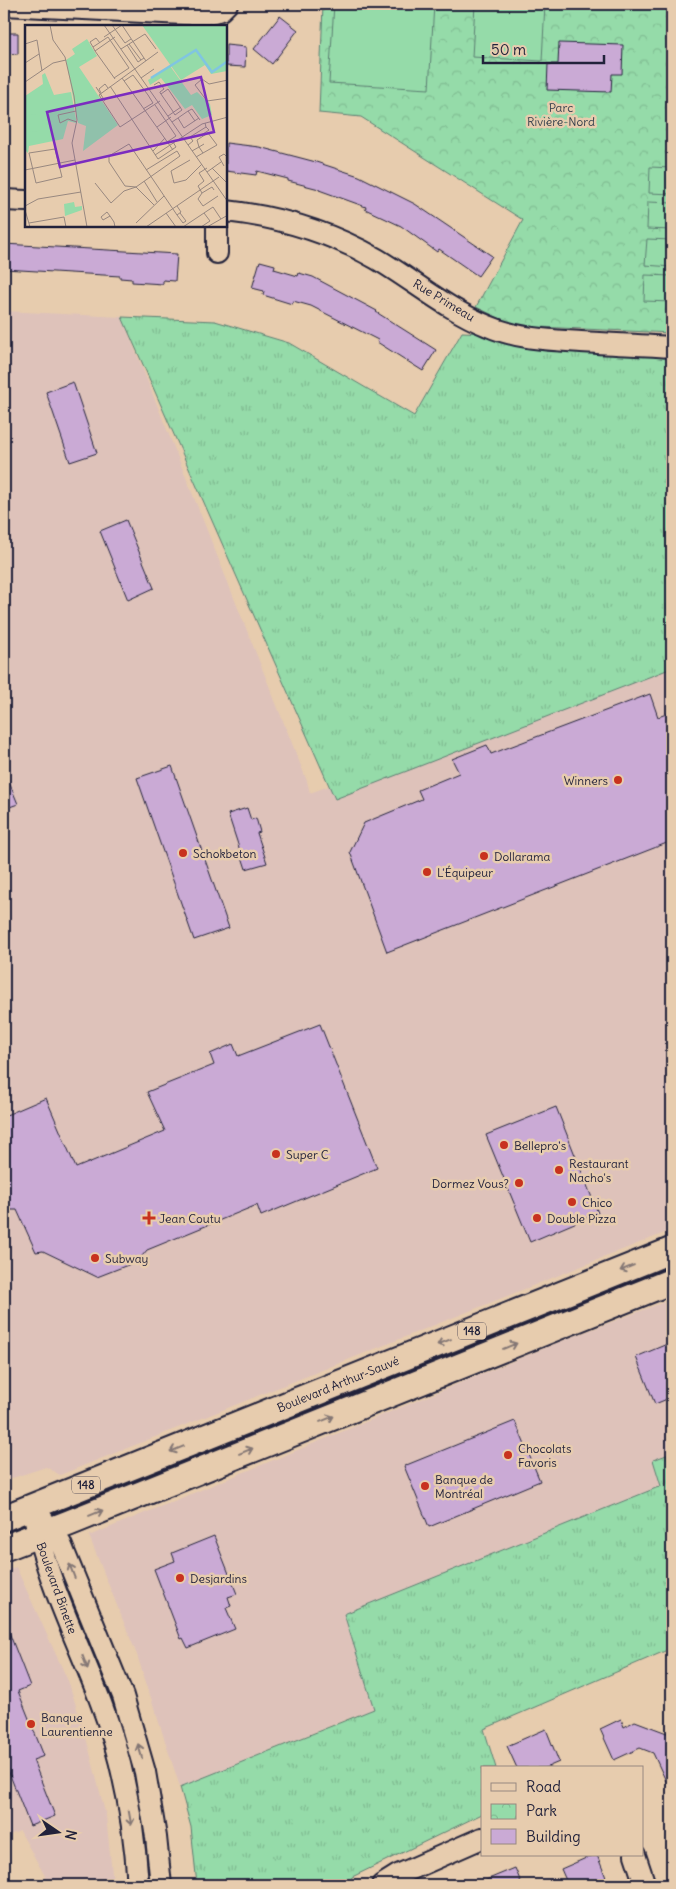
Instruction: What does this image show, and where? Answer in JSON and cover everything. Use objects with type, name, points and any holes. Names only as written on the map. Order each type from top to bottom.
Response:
[{"type":"main road","name":"Boulevard Arthur-Sauvé","points":[[4,1518],[672,1250]]},
{"type":"main road","name":"148","points":[[4,1548],[48,1540],[672,1281]]},
{"type":"street","points":[[4,5],[49,13],[203,15],[221,10],[226,4]]},
{"type":"street","points":[[4,200],[25,201]]},
{"type":"street","name":"Rue Primeau","points":[[228,211],[282,220],[345,242],[378,260],[467,316],[508,334],[532,339],[672,347]]},
{"type":"street","points":[[217,228],[217,253]]},
{"type":"street","name":"Boulevard Binette","points":[[33,1506],[48,1540],[102,1645],[115,1676],[145,1772],[161,1885]]},
{"type":"street","name":"Boulevard Binette","points":[[48,1540],[109,1728],[127,1799],[136,1854],[138,1885]]},
{"type":"street","points":[[382,1885],[398,1875],[481,1838]]},
{"type":"street","points":[[635,1856],[645,1885]]},
{"type":"shaded area","points":[[4,311],[122,317],[307,781],[310,793],[672,659],[672,1230],[60,1475],[46,1467],[6,1480],[4,1475]]},
{"type":"shaded area","points":[[672,1299],[672,1453],[653,1460],[661,1486],[344,1614],[374,1709],[180,1787],[137,1655],[89,1536],[562,1341]]},
{"type":"shaded area","points":[[16,1567],[69,1683],[88,1745],[106,1816],[113,1883],[109,1885],[50,1885],[20,1831],[4,1837],[4,1571]]},
{"type":"green space","name":"Parc Rivière-Nord","points":[[323,4],[672,4],[672,333],[516,326],[476,307],[523,220],[361,117],[319,113]]},
{"type":"green space","points":[[334,4],[434,4],[429,89],[329,83]]},
{"type":"green space","points":[[475,4],[545,4],[542,61],[472,57]]},
{"type":"green space","points":[[650,167],[672,168],[672,194],[649,193]]},
{"type":"green space","points":[[648,202],[672,203],[672,230],[647,229]]},
{"type":"green space","points":[[647,239],[672,240],[672,267],[645,265]]},
{"type":"green space","points":[[645,275],[672,276],[672,302],[644,301]]},
{"type":"green space","points":[[122,317],[215,321],[289,343],[414,416],[462,332],[672,341],[672,668],[335,799]]},
{"type":"green space","points":[[672,1453],[672,1648],[484,1729],[495,1766],[481,1766],[481,1814],[352,1877],[348,1885],[197,1885],[191,1827],[180,1787],[374,1709],[344,1614],[661,1486],[653,1460]]},
{"type":"building","points":[[280,16],[298,30],[272,64],[254,49]]},
{"type":"building","points":[[4,33],[18,33],[18,54],[4,53]]},
{"type":"building","points":[[559,43],[623,45],[622,74],[612,74],[611,92],[547,90],[548,64],[558,64]]},
{"type":"building","points":[[228,45],[246,47],[245,67],[228,66]]},
{"type":"building","points":[[228,143],[259,147],[359,176],[415,204],[492,256],[478,276],[439,249],[437,252],[401,226],[365,209],[366,207],[319,189],[288,181],[288,179],[257,171],[256,175],[228,171]]},
{"type":"building","points":[[4,244],[177,254],[175,281],[163,280],[163,284],[132,282],[132,279],[120,278],[120,276],[4,269]]},
{"type":"building","points":[[260,261],[275,265],[274,269],[298,276],[299,273],[313,277],[377,311],[436,350],[423,371],[377,342],[378,340],[311,306],[293,301],[292,304],[263,295],[264,291],[252,288]]},
{"type":"building","points":[[73,382],[97,453],[70,462],[46,392]]},
{"type":"building","points":[[126,520],[154,588],[128,600],[100,531]]},
{"type":"building","points":[[650,694],[658,717],[672,712],[672,841],[387,952],[350,852],[364,823],[422,799],[418,790],[459,773],[452,759],[487,745],[491,754]]},
{"type":"building","name":"Schokbeton","points":[[172,766],[229,928],[194,940],[137,778]]},
{"type":"building","points":[[4,770],[18,804],[4,809]]},
{"type":"building","points":[[247,808],[251,820],[256,818],[260,832],[257,833],[267,863],[246,869],[228,814]]},
{"type":"building","points":[[320,1024],[377,1168],[261,1216],[257,1205],[147,1250],[138,1261],[97,1277],[43,1251],[36,1252],[17,1210],[8,1210],[4,1199],[4,1116],[46,1098],[76,1168],[165,1131],[147,1092],[214,1065],[210,1054],[233,1044],[238,1056]]},
{"type":"building","points":[[556,1107],[598,1213],[530,1242],[486,1135]]},
{"type":"building","points":[[672,1342],[672,1397],[655,1404],[636,1357]]},
{"type":"building","points":[[515,1421],[540,1481],[429,1527],[404,1466]]},
{"type":"building","points":[[214,1536],[237,1594],[228,1597],[231,1606],[226,1608],[235,1629],[188,1648],[183,1638],[181,1639],[154,1569],[175,1561],[172,1553]]},
{"type":"building","points":[[5,1622],[30,1686],[18,1691],[44,1756],[33,1760],[55,1816],[30,1826],[4,1760]]},
{"type":"building","points":[[621,1719],[624,1727],[635,1721],[672,1735],[672,1794],[653,1753],[640,1748],[614,1760],[600,1729]]},
{"type":"building","points":[[546,1729],[559,1762],[550,1766],[516,1766],[507,1746]]},
{"type":"building","points":[[591,1856],[597,1856],[609,1885],[568,1885],[561,1869]]},
{"type":"building","points":[[515,1868],[522,1885],[474,1885]]},
{"type":"place","name":"Winners","points":[[618,780]]},
{"type":"place","name":"Schokbeton","points":[[183,853]]},
{"type":"place","name":"Dollarama","points":[[484,856]]},
{"type":"place","name":"L'Équipeur","points":[[427,872]]},
{"type":"place","name":"Bellepro's","points":[[504,1145]]},
{"type":"place","name":"Super C","points":[[276,1154]]},
{"type":"place","name":"Restaurant Nacho's","points":[[559,1170]]},
{"type":"place","name":"Dormez Vous?","points":[[519,1183]]},
{"type":"place","name":"Chico","points":[[572,1202]]},
{"type":"place","name":"Jean Coutu","points":[[149,1218]]},
{"type":"place","name":"Double Pizza","points":[[537,1218]]},
{"type":"place","name":"Subway","points":[[95,1258]]},
{"type":"place","name":"Chocolats Favoris","points":[[508,1455]]},
{"type":"place","name":"Banque de Montréal","points":[[425,1486]]},
{"type":"place","name":"Desjardins","points":[[180,1578]]},
{"type":"place","name":"Banque Laurentienne","points":[[31,1724]]}]
